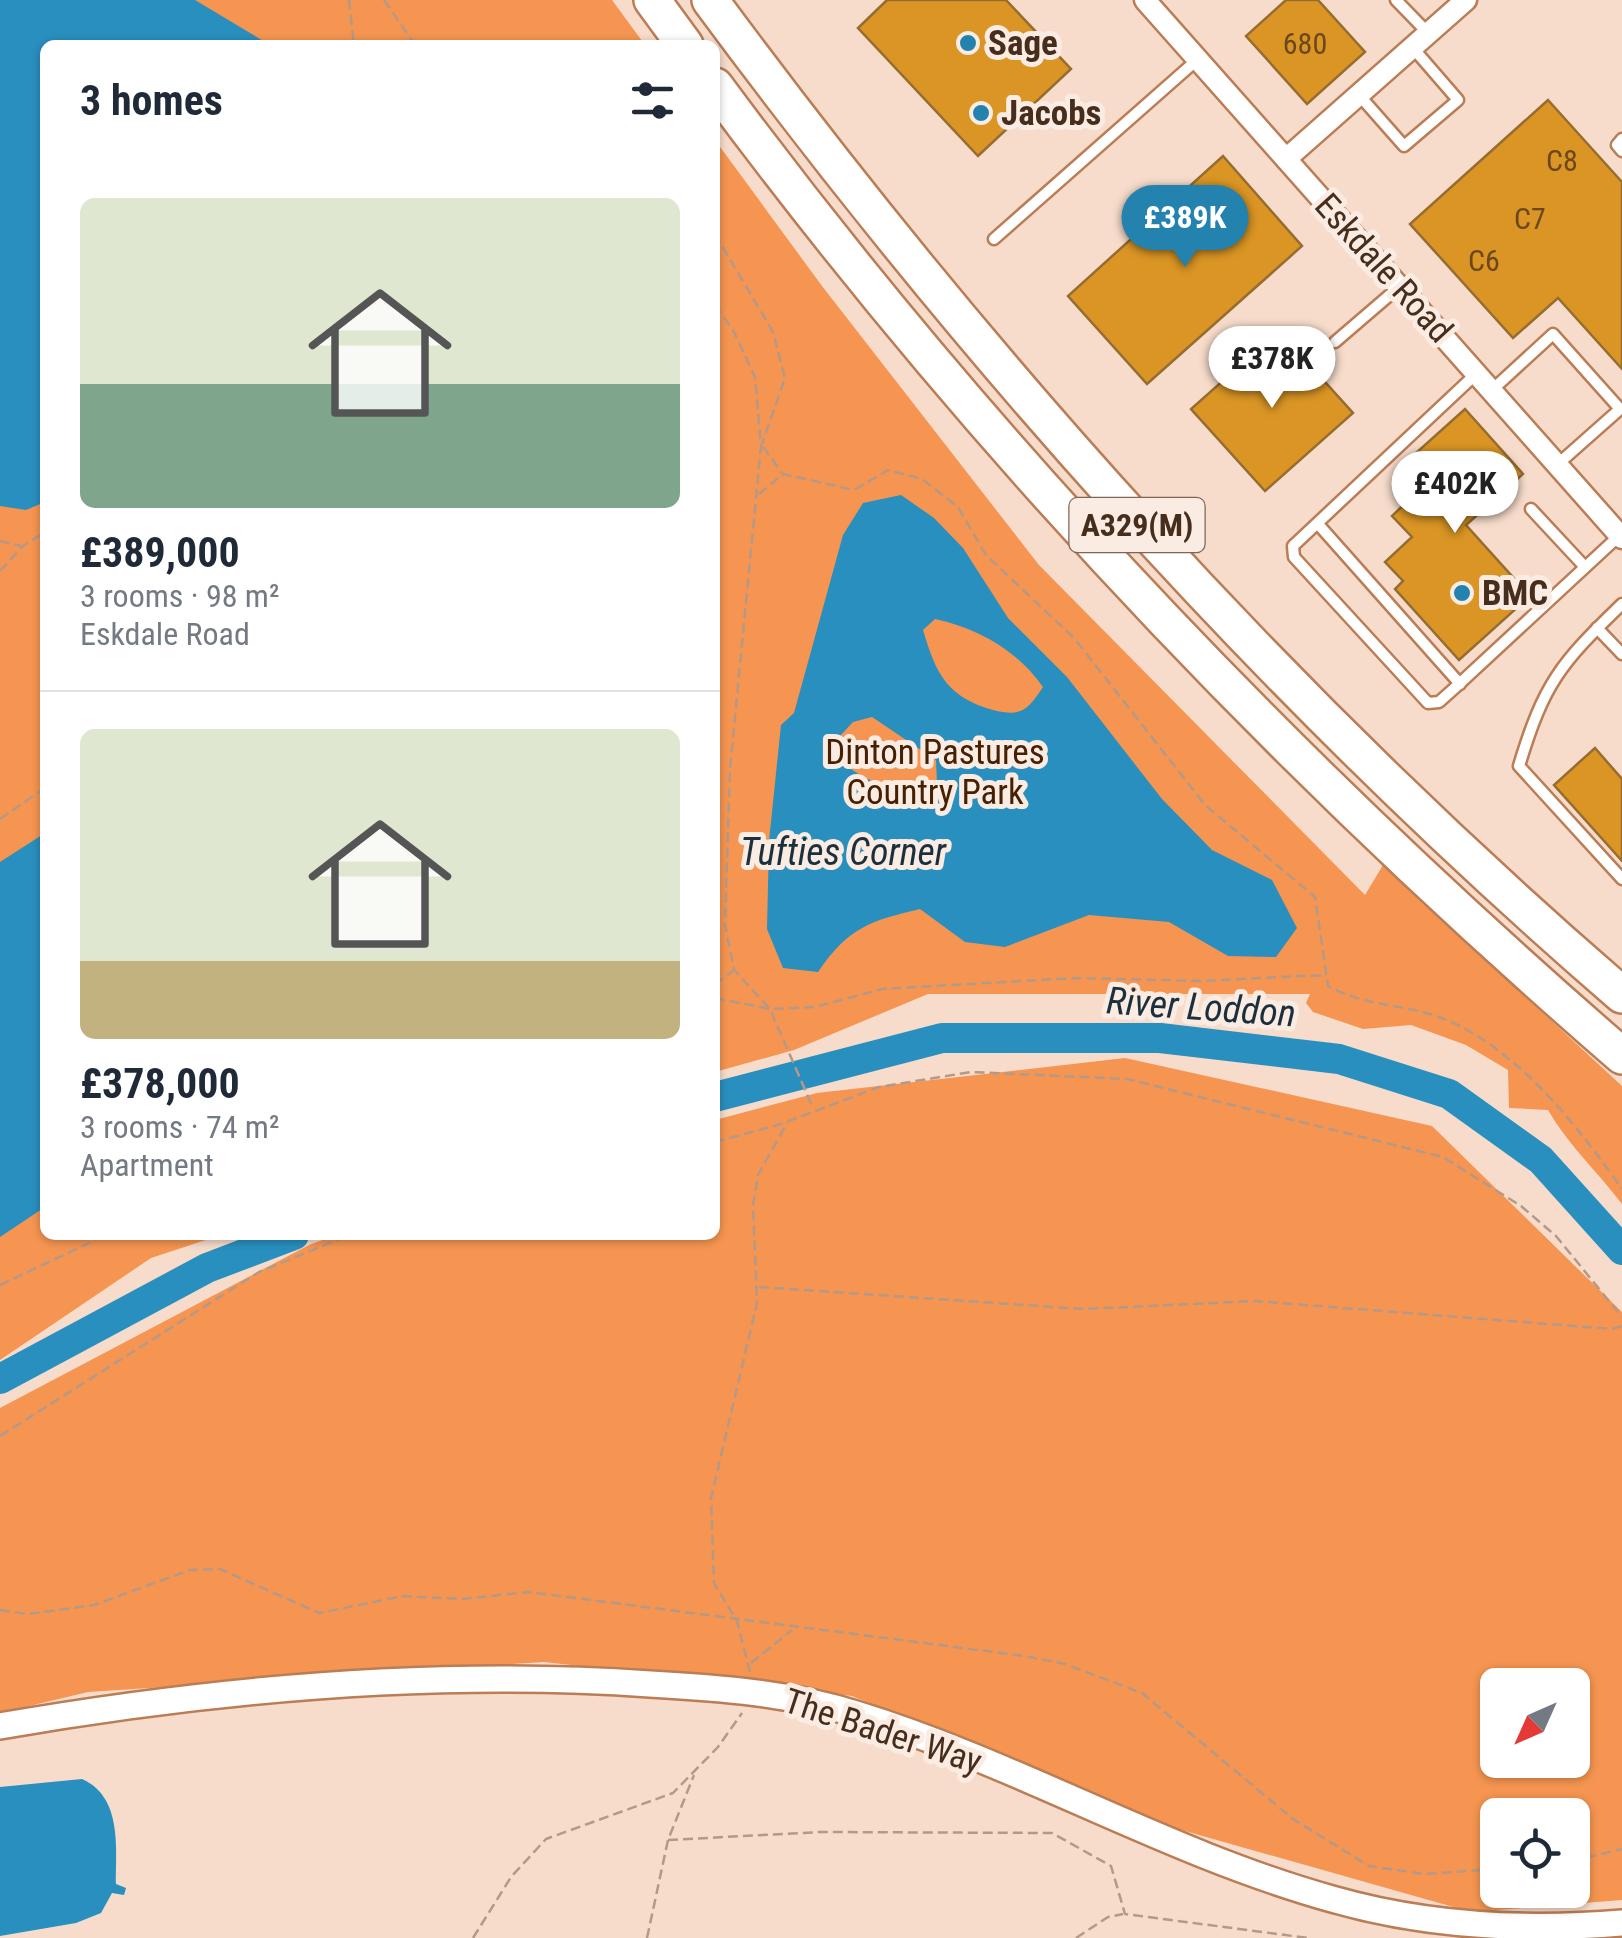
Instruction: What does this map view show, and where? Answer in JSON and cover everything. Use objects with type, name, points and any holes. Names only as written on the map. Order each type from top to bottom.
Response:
[{"type":"highway","points":[[652,0],[681,40]]},
{"type":"highway","name":"A329(M)","points":[[710,0],[843,178],[1011,383],[1173,564],[1368,762],[1622,996]]},
{"type":"highway","name":"A329(M)","points":[[720,92],[908,332],[1117,572],[1375,834],[1622,1056]]},
{"type":"highway","name":"A329(M)","points":[[1368,762],[1622,967]]},
{"type":"street","name":"Eskdale Road","points":[[1145,0],[1621,537]]},
{"type":"street","points":[[1286,159],[1466,0]]},
{"type":"street","name":"The Bader Way","points":[[0,1726],[129,1704],[422,1681],[610,1681],[749,1690],[854,1713],[960,1750],[1177,1844],[1332,1899],[1454,1923],[1622,1923]]},
{"type":"lane","points":[[1359,95],[1404,146],[1458,100],[1396,0]]},
{"type":"lane","points":[[994,239],[1198,59]]},
{"type":"lane","points":[[1622,139],[1617,144],[1622,150]]},
{"type":"lane","points":[[1336,342],[1400,286]]},
{"type":"lane","points":[[1492,390],[1553,334],[1620,409],[1557,464]]},
{"type":"lane","points":[[1477,373],[1293,546],[1294,558],[1428,703],[1439,702],[1460,684],[1621,537]]},
{"type":"lane","points":[[1531,509],[1585,568]]},
{"type":"lane","points":[[1318,524],[1460,684]]},
{"type":"lane","points":[[1622,604],[1567,656],[1536,708],[1519,766],[1622,880]]},
{"type":"lane","points":[[1597,628],[1622,654]]},
{"type":"path","points":[[348,0],[353,40]]},
{"type":"path","points":[[384,0],[412,40]]},
{"type":"path","points":[[720,242],[773,332],[785,378],[762,446]]},
{"type":"path","points":[[720,312],[734,330],[754,377],[762,446],[730,770],[725,924],[734,970],[770,1009],[813,1110]]},
{"type":"path","points":[[762,446],[783,474],[854,490],[888,470],[922,479],[958,507],[986,554],[1074,638],[1205,805],[1315,897],[1328,986],[1352,999],[1440,1018],[1520,1066],[1622,1189]]},
{"type":"path","points":[[759,494],[783,474]]},
{"type":"path","points":[[0,572],[22,546],[40,535]]},
{"type":"path","points":[[0,541],[22,546]]},
{"type":"path","points":[[0,820],[40,792]]},
{"type":"path","points":[[720,980],[734,970]]},
{"type":"path","points":[[720,999],[770,1009],[814,1007],[882,990],[921,987],[1075,978],[1200,982],[1326,975]]},
{"type":"path","points":[[720,1141],[788,1122],[879,1087],[970,1072],[1126,1080],[1444,1157],[1520,1206],[1556,1236],[1622,1317]]},
{"type":"path","points":[[788,1122],[761,1166],[754,1193],[758,1286],[749,1345],[711,1498],[714,1583],[738,1621],[750,1664],[794,1628]]},
{"type":"path","points":[[0,1285],[95,1240]]},
{"type":"path","points":[[0,1436],[258,1272],[337,1240]]},
{"type":"path","points":[[758,1286],[1084,1309],[1255,1301],[1612,1329],[1622,1326]]},
{"type":"path","points":[[0,1610],[28,1614],[94,1605],[190,1570],[220,1570],[319,1613],[403,1596],[462,1599],[511,1591],[608,1600],[1065,1664],[1142,1693],[1293,1819],[1369,1866],[1424,1874],[1480,1869]]},
{"type":"path","points":[[473,1938],[510,1878],[546,1839],[673,1794],[697,1770],[748,1704],[749,1690]]},
{"type":"path","points":[[646,1938],[668,1840],[697,1770]]},
{"type":"path","points":[[668,1840],[722,1841],[820,1832],[1052,1833],[1111,1866],[1125,1914]]},
{"type":"path","points":[[1590,1857],[1622,1849]]},
{"type":"path","points":[[1076,1938],[1108,1917],[1125,1914],[1308,1938]]},
{"type":"green space","points":[[0,0],[612,0],[641,40],[40,40],[40,1240],[206,1240],[151,1258],[0,1360]]},
{"type":"green space","name":"Dinton Pastures Country Park","points":[[720,147],[822,286],[1039,565],[1365,895],[1383,865],[1622,1086],[1622,1204],[1548,1110],[1509,1108],[1508,1070],[1466,1045],[1411,1025],[1363,1029],[1313,1012],[1306,1003],[1310,994],[928,994],[794,1050],[720,1071]]},
{"type":"green space","points":[[1125,1058],[1432,1126],[1622,1312],[1622,1900],[1590,1903],[1590,1798],[1480,1798],[1480,1908],[1521,1908],[1471,1912],[1178,1829],[852,1696],[544,1662],[88,1692],[0,1713],[0,1408],[322,1240],[720,1240],[720,1119],[817,1093]]},
{"type":"water","points":[[0,0],[195,0],[262,40],[40,40],[40,504],[26,510],[0,506]]},
{"type":"water","name":"Tufties Corner","points":[[901,495],[934,518],[963,548],[1008,618],[1067,677],[1162,799],[1212,850],[1272,880],[1297,928],[1276,957],[1228,956],[1169,922],[1089,915],[1005,947],[965,942],[920,909],[862,928],[840,945],[818,972],[783,968],[767,929],[769,841],[781,725],[794,713],[843,535],[863,503]],"holes":[[[935,619],[981,635],[1022,662],[1043,687],[1032,702],[1017,712],[1003,712],[977,705],[954,691],[939,671],[923,630]],[[872,717],[936,760],[937,784],[927,799],[871,780],[841,761],[839,737],[853,722]]]},
{"type":"water","points":[[40,836],[40,1210],[0,1237],[0,862]]},
{"type":"water","points":[[82,1779],[95,1787],[110,1810],[116,1839],[116,1884],[126,1888],[124,1895],[112,1893],[101,1913],[76,1923],[0,1936],[0,1787]]},
{"type":"building","name":"Jacobs","points":[[887,0],[1006,0],[1071,69],[978,156],[858,28]]},
{"type":"building","points":[[1286,0],[1318,0],[1365,52],[1307,104],[1246,36]]},
{"type":"building","points":[[1548,100],[1622,182],[1622,369],[1558,298],[1513,338],[1410,224]]},
{"type":"building","points":[[1223,156],[1302,246],[1147,384],[1068,296]]},
{"type":"building","points":[[1279,331],[1353,413],[1265,491],[1191,409]]},
{"type":"building","points":[[1465,409],[1523,474],[1466,525],[1530,596],[1459,660],[1395,589],[1403,581],[1385,562],[1412,537],[1392,516],[1417,492],[1397,470]]},
{"type":"building","points":[[1595,748],[1622,779],[1622,861],[1554,785]]},
{"type":"waterway","name":"River Loddon","points":[[720,1096],[942,1038],[1160,1038],[1339,1059],[1449,1094],[1541,1160],[1622,1250]]},
{"type":"waterway","name":"River Loddon","points":[[0,1379],[207,1268],[281,1240]]},
{"type":"place","name":"Sage","points":[[968,43]]},
{"type":"place","name":"Jacobs","points":[[981,113]]},
{"type":"place","name":"BMC","points":[[1462,593]]}]
